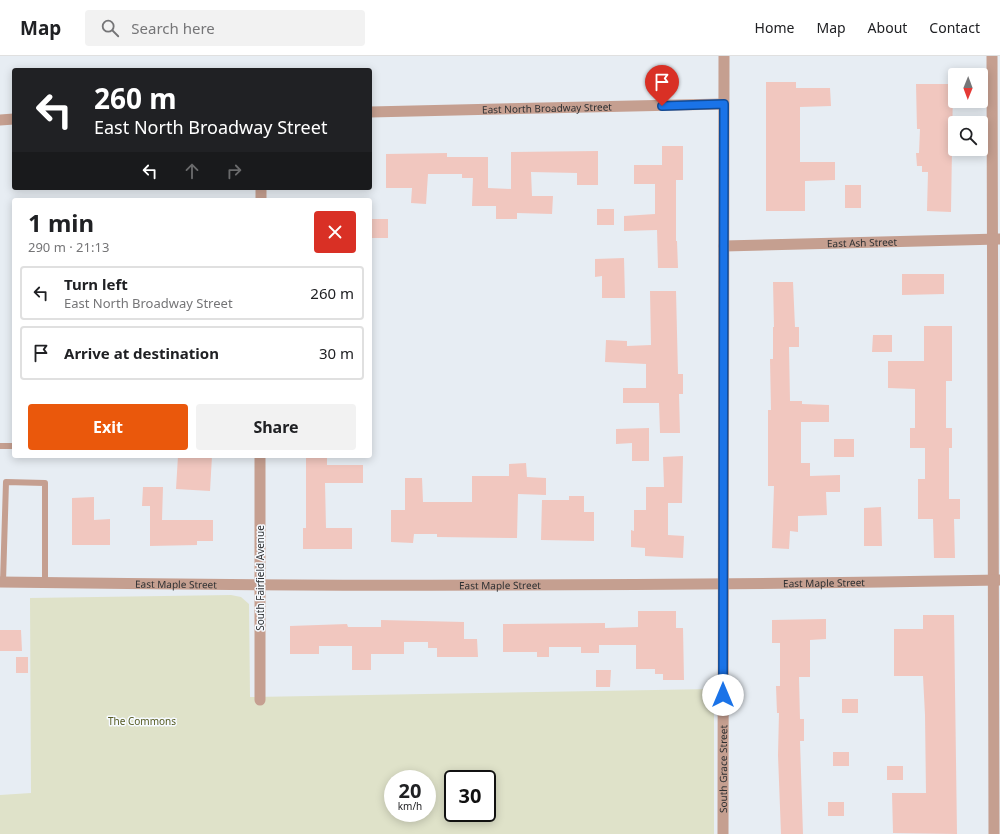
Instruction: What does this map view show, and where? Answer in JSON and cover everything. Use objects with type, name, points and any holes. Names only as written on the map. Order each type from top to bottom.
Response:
[{"type":"street","name":"South Grace Street","points":[[723,834],[724,56]]},
{"type":"street","points":[[992,56],[997,239],[994,834]]},
{"type":"street","name":"East North Broadway Street","points":[[372,112],[724,104]]},
{"type":"street","points":[[0,120],[12,119]]},
{"type":"street","name":"East Ash Street","points":[[724,246],[997,239]]},
{"type":"street","name":"South Fairfield Avenue","points":[[260,458],[260,700]]},
{"type":"street","name":"East Maple Street","points":[[2,582],[259,586],[723,585],[996,580]]},
{"type":"lane","points":[[0,446],[12,446]]},
{"type":"lane","points":[[2,582],[3,481],[45,483],[45,583]]},
{"type":"green space","name":"The Commons","points":[[231,595],[241,597],[249,604],[250,697],[714,689],[714,834],[0,834],[0,795],[31,793],[30,598]]},
{"type":"building","points":[[766,82],[796,82],[796,88],[830,88],[831,106],[800,107],[800,162],[835,162],[835,180],[805,181],[805,211],[766,211]]},
{"type":"building","points":[[916,84],[948,84],[948,108],[953,108],[952,116],[948,116],[948,156],[952,156],[951,212],[927,211],[928,172],[922,172],[922,166],[917,166],[916,153],[919,153],[920,129],[917,129]]},
{"type":"building","points":[[662,146],[683,146],[683,180],[676,180],[676,241],[678,268],[658,268],[657,230],[624,231],[624,216],[655,214],[655,184],[634,184],[634,165],[662,165]]},
{"type":"building","points":[[598,151],[598,185],[577,185],[577,173],[531,172],[532,196],[553,196],[552,214],[517,213],[517,219],[496,219],[496,206],[472,206],[473,178],[462,178],[462,174],[428,174],[426,204],[411,203],[412,188],[386,188],[386,154],[447,153],[447,157],[488,157],[488,188],[511,189],[511,152]]},
{"type":"building","points":[[845,185],[861,185],[861,208],[845,208]]},
{"type":"building","points":[[597,209],[614,209],[614,225],[597,225]]},
{"type":"building","points":[[372,219],[388,219],[388,238],[372,238]]},
{"type":"building","points":[[624,258],[625,298],[602,298],[602,276],[595,277],[595,259]]},
{"type":"building","points":[[902,274],[944,274],[944,294],[902,295]]},
{"type":"building","points":[[773,282],[793,282],[795,327],[799,327],[799,347],[789,347],[790,401],[802,401],[802,404],[829,405],[829,422],[801,422],[801,463],[810,463],[810,476],[840,475],[840,492],[826,492],[827,515],[798,516],[798,532],[790,531],[789,549],[772,548],[774,486],[768,486],[768,410],[771,410],[770,359],[773,359],[774,327]]},
{"type":"building","points":[[650,291],[676,291],[678,374],[683,374],[683,394],[679,394],[680,433],[660,433],[659,403],[623,403],[623,388],[646,388],[646,364],[605,362],[606,340],[627,341],[627,346],[651,345]]},
{"type":"building","points":[[924,326],[952,326],[952,381],[946,381],[946,428],[952,428],[952,448],[949,448],[949,499],[960,499],[960,519],[954,519],[955,558],[934,558],[933,519],[918,519],[918,479],[925,479],[925,448],[910,448],[910,428],[915,428],[915,389],[888,388],[888,361],[924,361]]},
{"type":"building","points":[[873,335],[892,335],[892,352],[872,352]]},
{"type":"building","points":[[649,428],[649,461],[632,461],[632,443],[616,444],[616,429]]},
{"type":"building","points":[[834,439],[854,439],[854,457],[834,457]]},
{"type":"building","points":[[683,456],[682,503],[668,503],[668,535],[684,536],[683,558],[645,556],[645,548],[631,547],[631,530],[634,531],[634,510],[646,510],[646,487],[664,487],[663,457]]},
{"type":"building","points":[[178,458],[212,458],[210,491],[176,489]]},
{"type":"building","points":[[306,458],[327,458],[327,465],[363,465],[363,483],[325,483],[326,528],[352,528],[352,549],[303,549],[303,528],[306,528]]},
{"type":"building","points":[[526,463],[527,477],[546,478],[546,495],[518,494],[517,538],[437,537],[437,534],[414,534],[413,543],[391,542],[391,510],[405,510],[405,478],[422,478],[423,502],[472,502],[472,476],[509,476],[509,464]]},
{"type":"building","points":[[143,487],[163,487],[162,520],[213,520],[213,541],[197,541],[197,545],[150,546],[150,506],[142,506]]},
{"type":"building","points":[[569,496],[584,496],[584,512],[594,512],[594,541],[541,540],[542,500],[569,500]]},
{"type":"building","points":[[94,497],[94,520],[110,519],[110,545],[72,545],[72,498]]},
{"type":"building","points":[[881,507],[882,546],[864,546],[864,508]]},
{"type":"building","points":[[638,611],[676,611],[676,628],[683,628],[684,680],[663,680],[663,674],[655,674],[655,669],[636,669],[636,645],[599,645],[599,653],[581,653],[581,647],[549,647],[549,657],[537,657],[537,652],[503,652],[503,624],[605,623],[605,628],[638,627]]},
{"type":"building","points":[[923,615],[954,615],[957,834],[893,833],[892,793],[926,793],[923,676],[894,676],[894,629],[923,629]]},
{"type":"building","points":[[826,619],[826,639],[810,640],[810,677],[799,677],[800,719],[804,719],[804,741],[800,741],[803,834],[781,834],[778,755],[779,713],[777,713],[776,686],[780,686],[780,643],[772,643],[772,620]]},
{"type":"building","points":[[381,620],[464,622],[464,639],[477,639],[478,657],[437,657],[437,648],[428,648],[428,642],[404,642],[404,654],[371,654],[371,670],[352,670],[352,646],[319,646],[319,654],[290,654],[290,626],[347,624],[348,627],[381,627]]},
{"type":"building","points":[[0,630],[21,630],[22,651],[0,651]]},
{"type":"building","points":[[16,657],[28,657],[28,673],[16,673]]},
{"type":"building","points":[[596,670],[611,670],[610,687],[596,687]]},
{"type":"building","points":[[842,699],[858,699],[858,713],[842,713]]},
{"type":"building","points":[[833,752],[849,752],[849,766],[833,766]]},
{"type":"building","points":[[887,766],[903,766],[903,780],[887,780]]},
{"type":"building","points":[[828,802],[844,802],[844,816],[828,816]]},
{"type":"route","points":[[662,106],[724,104],[723,695]]}]
